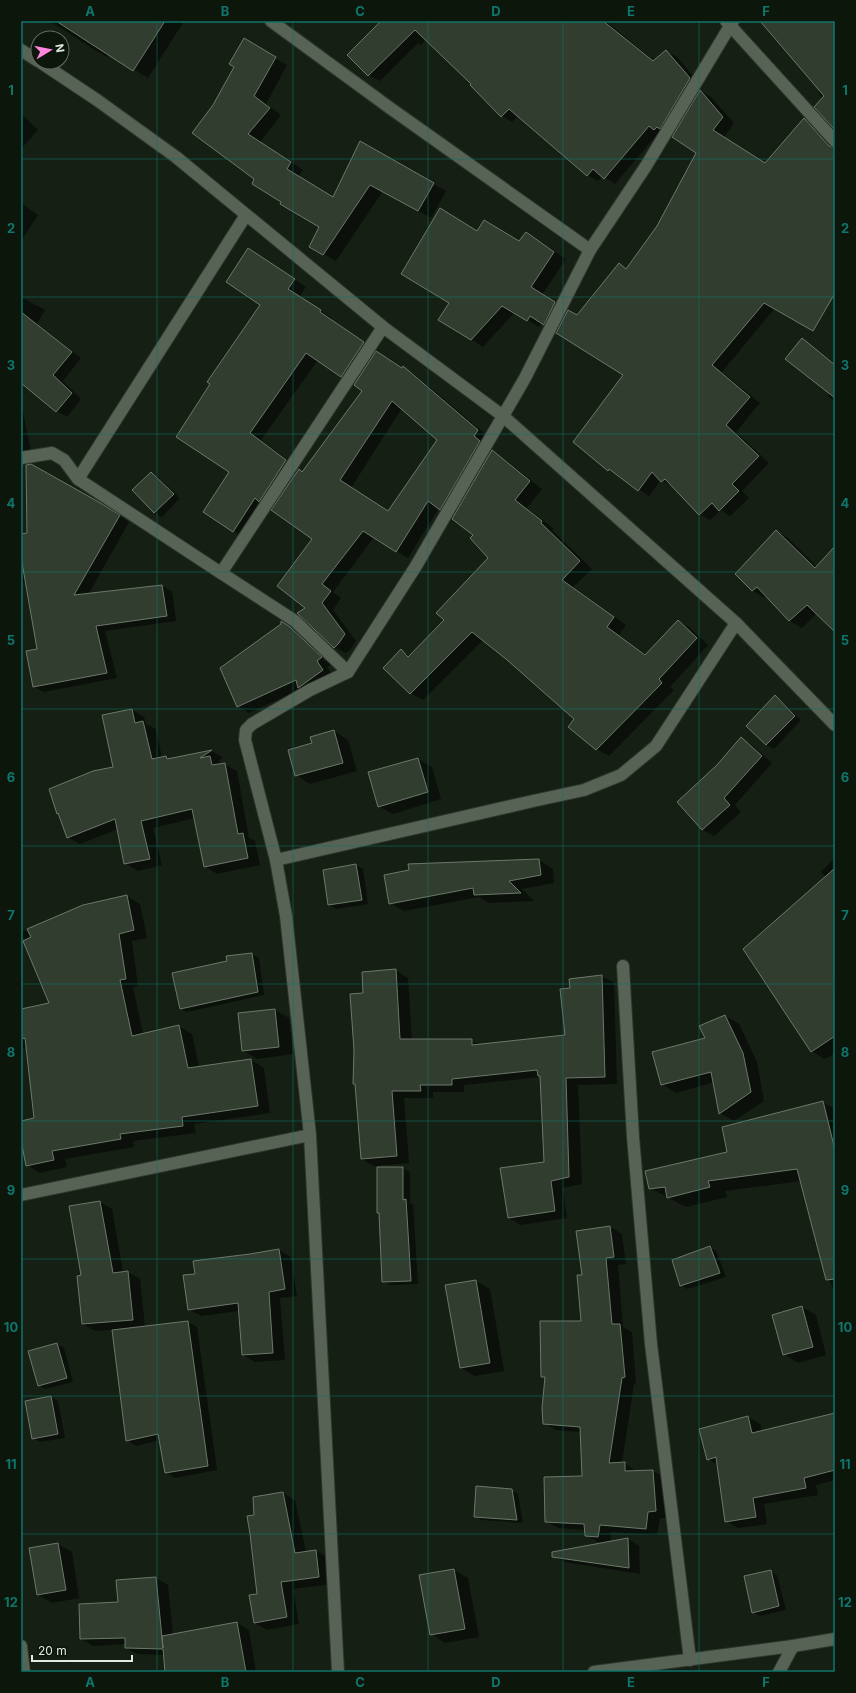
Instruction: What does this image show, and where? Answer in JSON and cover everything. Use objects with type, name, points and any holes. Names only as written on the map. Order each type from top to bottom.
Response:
[{"type":"street","points":[[271,21],[390,108],[590,250]]},
{"type":"street","points":[[338,1672],[310,1135],[286,916],[276,860],[247,752],[245,740],[246,730],[252,724],[310,690],[348,672],[416,566],[525,378],[590,250],[646,166],[730,22],[835,141]]},
{"type":"street","points":[[21,50],[30,56]]},
{"type":"street","points":[[51,70],[97,100],[176,157],[383,327],[503,416],[736,624],[835,725]]},
{"type":"street","points":[[78,479],[246,215]]},
{"type":"street","points":[[221,573],[383,327]]},
{"type":"street","points":[[21,458],[52,453],[64,460],[78,479],[295,621],[348,672]]},
{"type":"street","points":[[276,860],[533,800],[584,790],[621,775],[656,746],[736,624]]},
{"type":"street","points":[[623,966],[633,1137],[651,1344],[690,1660]]},
{"type":"street","points":[[21,1195],[310,1135]]},
{"type":"street","points":[[594,1672],[793,1646],[835,1639]]},
{"type":"street","points":[[21,1646],[24,1672]]},
{"type":"street","points":[[779,1672],[793,1646]]},
{"type":"building","points":[[56,21],[165,21],[133,71]]},
{"type":"building","points":[[381,21],[603,21],[653,61],[666,50],[690,78],[660,129],[657,127],[654,130],[649,126],[604,179],[593,169],[587,176],[509,109],[501,117],[470,85],[471,84],[415,30],[368,76],[347,55]]},
{"type":"building","points":[[760,21],[835,21],[835,130],[814,107],[824,96]]},
{"type":"building","points":[[244,38],[276,57],[254,96],[270,108],[248,134],[291,162],[287,169],[333,197],[360,141],[434,183],[418,211],[370,185],[323,255],[309,247],[319,227],[280,204],[281,202],[252,184],[254,179],[192,133],[213,105],[234,67],[229,64]]},
{"type":"building","points":[[700,90],[723,117],[713,130],[765,163],[804,118],[829,146],[835,148],[835,293],[813,331],[764,303],[712,365],[750,397],[726,425],[759,456],[732,484],[739,491],[719,511],[712,503],[699,515],[665,479],[661,482],[652,472],[638,491],[609,469],[608,471],[573,442],[623,375],[556,333],[568,310],[577,315],[619,263],[626,269],[657,226],[696,153],[672,137]]},
{"type":"building","points":[[440,208],[477,231],[484,220],[519,241],[526,232],[554,252],[531,287],[555,302],[544,325],[530,316],[527,321],[502,306],[471,340],[438,320],[449,303],[401,274]]},
{"type":"building","points":[[248,248],[295,279],[288,289],[321,310],[320,312],[364,342],[341,377],[306,353],[250,433],[286,460],[259,502],[255,498],[233,532],[203,512],[229,472],[176,437],[210,384],[207,382],[260,305],[226,282]]},
{"type":"building","points":[[21,312],[72,352],[53,375],[72,393],[56,412],[21,383]]},
{"type":"building","points":[[802,338],[835,365],[835,398],[785,359]]},
{"type":"building","points":[[376,351],[402,368],[403,366],[478,430],[474,436],[480,441],[440,510],[428,501],[396,552],[363,531],[322,584],[331,591],[322,603],[345,634],[334,648],[297,613],[305,608],[277,586],[312,539],[271,510],[299,469],[302,472],[362,391],[354,385]],"holes":[[[392,401],[437,440],[388,511],[340,480]]]},
{"type":"building","points":[[492,450],[530,481],[515,500],[542,521],[541,523],[580,561],[562,580],[614,617],[607,627],[645,655],[678,620],[697,638],[659,679],[662,683],[596,750],[568,727],[574,719],[506,659],[472,632],[410,694],[383,668],[401,649],[408,657],[444,620],[436,613],[488,558],[470,538],[473,535],[452,519]]},
{"type":"building","points":[[31,464],[120,515],[74,595],[162,585],[167,616],[96,626],[107,673],[33,687],[26,651],[37,649],[21,557],[21,534],[27,533],[26,465]]},
{"type":"building","points":[[151,472],[174,494],[154,513],[132,490]]},
{"type":"building","points":[[776,530],[815,568],[835,546],[835,632],[807,605],[789,621],[757,587],[752,591],[735,574]]},
{"type":"building","points":[[281,621],[290,627],[322,657],[317,661],[323,670],[298,688],[296,680],[237,707],[220,668],[281,624]]},
{"type":"building","points":[[775,695],[795,716],[766,745],[746,726]]},
{"type":"building","points":[[132,709],[135,723],[143,721],[152,759],[166,756],[167,759],[212,750],[200,758],[210,756],[212,765],[225,763],[238,834],[243,833],[248,858],[204,867],[192,809],[141,821],[150,859],[124,864],[115,819],[67,838],[49,789],[93,771],[113,767],[102,715]]},
{"type":"building","points":[[334,730],[343,763],[295,776],[288,750],[312,743],[310,737]]},
{"type":"building","points":[[741,737],[762,756],[724,798],[730,805],[702,830],[677,802],[717,765]]},
{"type":"building","points":[[418,758],[428,792],[378,807],[368,772]]},
{"type":"building","points":[[539,859],[541,875],[509,881],[521,893],[474,895],[473,888],[389,904],[384,875],[409,870],[408,864]]},
{"type":"building","points":[[356,864],[362,900],[328,905],[323,870]]},
{"type":"building","points":[[835,868],[835,1036],[811,1052],[743,949]]},
{"type":"building","points":[[127,895],[134,930],[119,934],[126,979],[120,980],[132,1036],[179,1025],[188,1068],[251,1059],[258,1106],[182,1117],[183,1126],[120,1134],[121,1139],[52,1151],[54,1160],[26,1166],[21,1140],[21,1121],[34,1118],[25,1038],[21,1039],[21,1009],[49,1003],[23,941],[31,937],[27,929],[83,905]]},
{"type":"building","points":[[252,953],[258,992],[180,1009],[172,973],[227,961],[226,956]]},
{"type":"building","points":[[396,969],[400,1039],[472,1039],[472,1045],[565,1035],[560,989],[570,988],[569,979],[602,975],[605,1077],[566,1078],[569,1177],[551,1181],[555,1211],[508,1218],[500,1168],[544,1162],[540,1076],[538,1076],[537,1070],[452,1079],[452,1085],[420,1085],[421,1091],[392,1091],[397,1156],[361,1159],[355,1084],[353,1084],[354,1050],[350,994],[363,993],[362,972]]},
{"type":"building","points":[[275,1009],[279,1047],[242,1051],[238,1013]]},
{"type":"building","points":[[725,1015],[743,1053],[751,1092],[719,1114],[711,1072],[661,1085],[652,1052],[705,1038],[699,1026]]},
{"type":"building","points":[[823,1101],[835,1150],[835,1279],[826,1280],[797,1169],[708,1181],[710,1187],[667,1198],[665,1187],[649,1189],[645,1171],[727,1152],[722,1127]]},
{"type":"building","points":[[377,1167],[403,1167],[403,1200],[406,1199],[411,1281],[382,1282],[379,1213],[377,1213]]},
{"type":"building","points":[[100,1201],[113,1273],[128,1271],[133,1320],[82,1324],[77,1276],[81,1275],[69,1206]]},
{"type":"building","points":[[610,1226],[614,1257],[606,1258],[612,1324],[620,1324],[625,1377],[622,1378],[609,1463],[625,1462],[625,1471],[653,1470],[656,1511],[648,1512],[646,1529],[600,1525],[598,1537],[585,1536],[584,1524],[545,1522],[544,1477],[582,1476],[580,1427],[543,1424],[542,1408],[545,1377],[541,1377],[540,1321],[581,1321],[577,1275],[582,1275],[576,1231]]},
{"type":"building","points":[[710,1246],[720,1273],[680,1286],[672,1260]]},
{"type":"building","points":[[279,1249],[285,1289],[269,1292],[273,1353],[242,1355],[238,1303],[188,1310],[183,1275],[195,1274],[193,1261]]},
{"type":"building","points":[[476,1280],[490,1363],[460,1368],[445,1285]]},
{"type":"building","points":[[802,1306],[813,1347],[783,1355],[772,1315]]},
{"type":"building","points":[[188,1321],[208,1466],[165,1473],[158,1434],[126,1441],[112,1330]]},
{"type":"building","points":[[57,1343],[67,1378],[38,1386],[28,1351]]},
{"type":"building","points":[[51,1396],[58,1434],[32,1439],[25,1401]]},
{"type":"building","points":[[835,1413],[835,1470],[804,1478],[806,1488],[753,1498],[756,1517],[725,1522],[716,1457],[707,1460],[699,1429],[748,1416],[752,1433]]},
{"type":"building","points":[[476,1486],[512,1489],[517,1520],[474,1517]]},
{"type":"building","points":[[283,1492],[295,1553],[316,1550],[319,1577],[281,1582],[287,1617],[254,1623],[249,1595],[257,1594],[247,1516],[254,1515],[253,1497]]},
{"type":"building","points":[[628,1538],[629,1568],[552,1557],[552,1552]]},
{"type":"building","points":[[58,1543],[66,1590],[37,1595],[29,1548]]},
{"type":"building","points":[[454,1569],[465,1629],[430,1635],[419,1575]]},
{"type":"building","points":[[771,1570],[779,1606],[752,1613],[744,1576]]},
{"type":"building","points":[[156,1577],[163,1648],[162,1636],[237,1622],[246,1672],[165,1672],[163,1649],[125,1648],[125,1638],[80,1639],[79,1604],[118,1602],[116,1580]]}]
